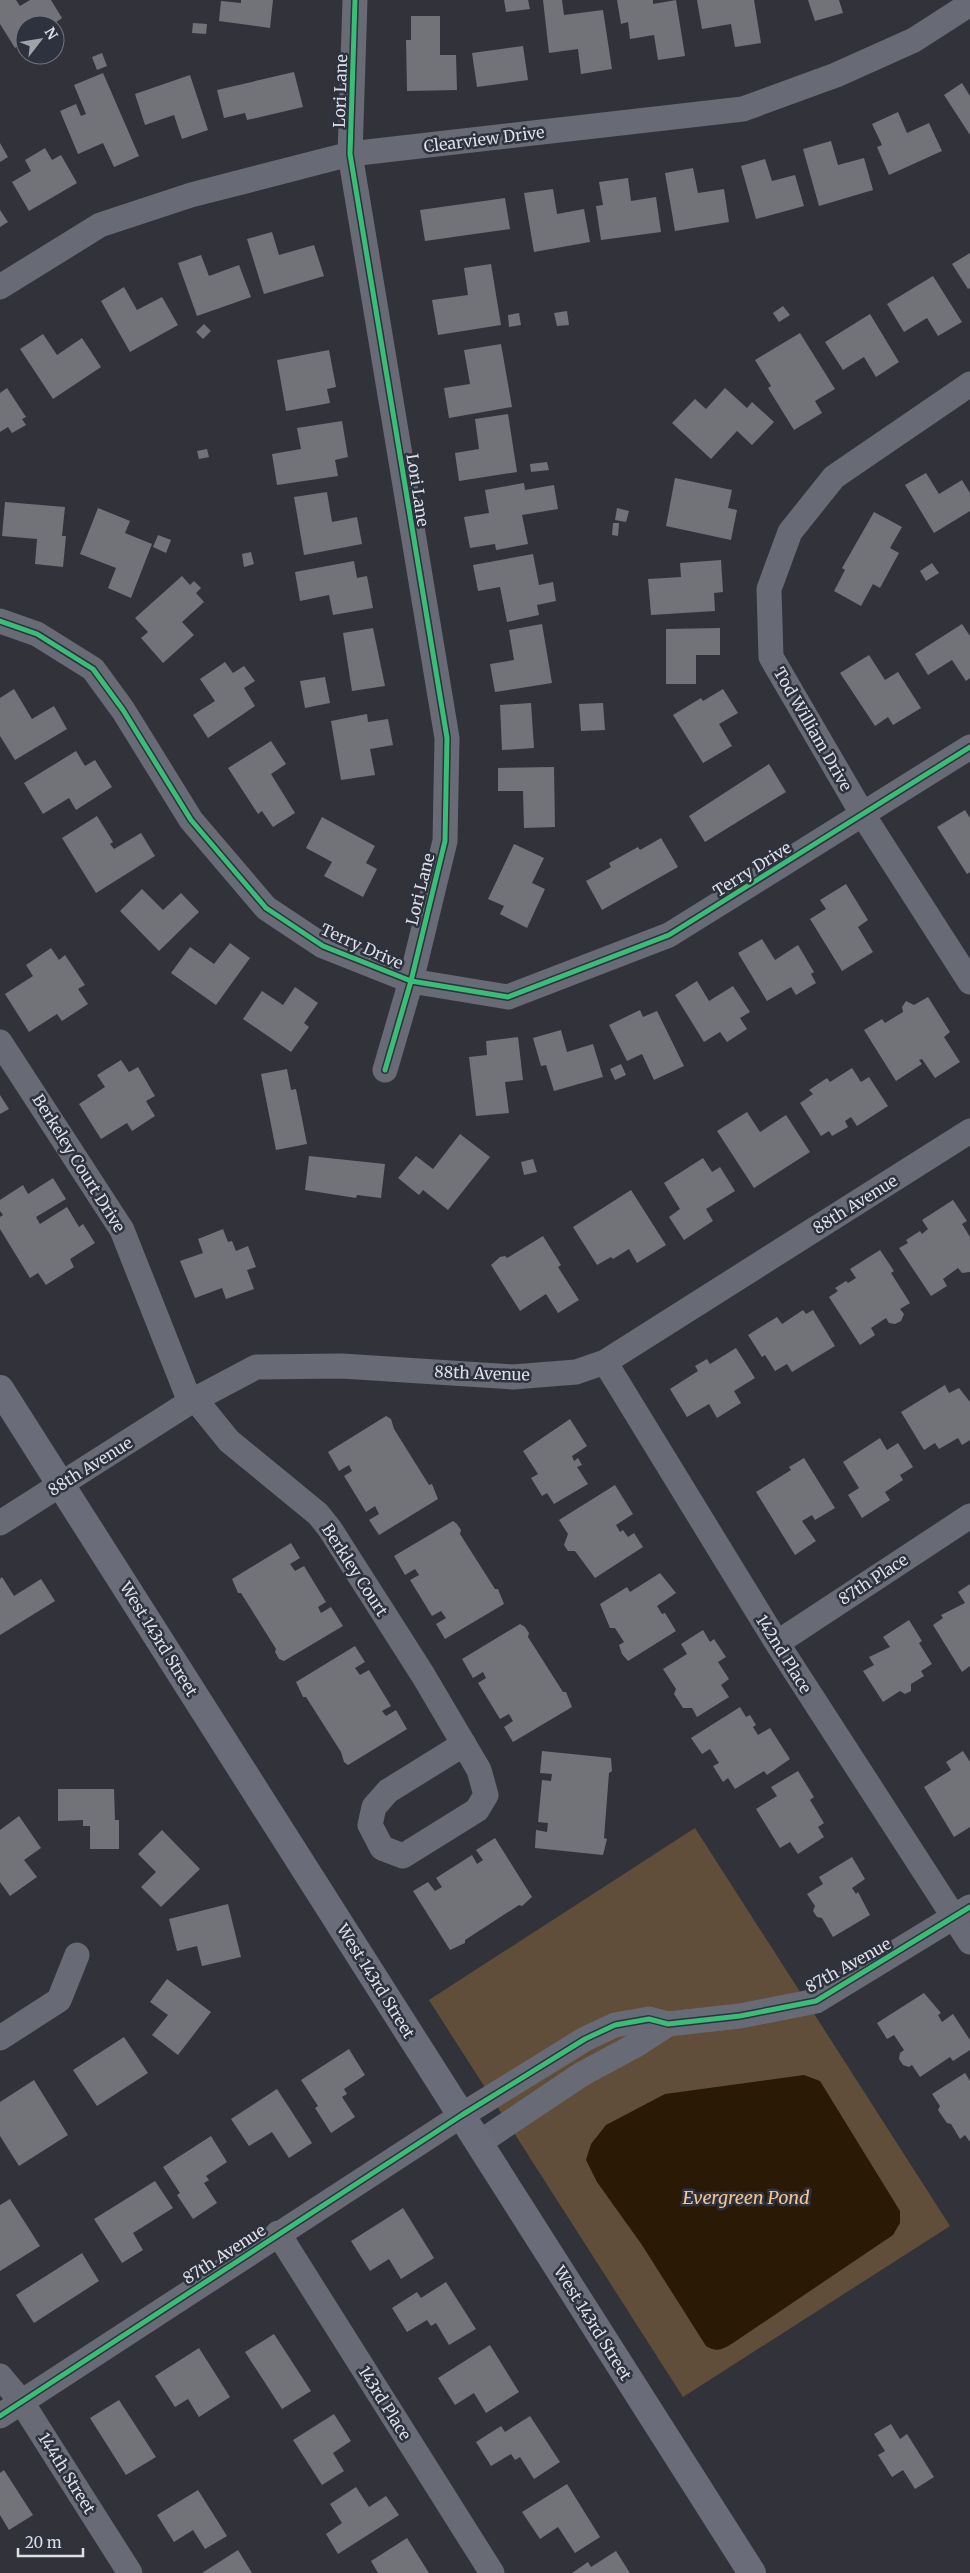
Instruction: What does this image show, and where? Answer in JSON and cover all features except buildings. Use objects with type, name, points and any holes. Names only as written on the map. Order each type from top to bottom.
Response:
[{"type":"main road","name":"West 143rd Street","points":[[0,1389],[752,2573]]},
{"type":"street","name":"Lori Lane","points":[[355,0],[350,154],[447,738],[445,842],[411,981],[385,1070]]},
{"type":"street","name":"Clearview Drive","points":[[0,288],[100,225],[191,195],[350,154],[743,109],[836,74],[914,40],[970,4]]},
{"type":"street","name":"Tod William Drive","points":[[970,384],[834,477],[790,532],[769,589],[771,657],[863,816],[970,982]]},
{"type":"street","name":"Terry Drive","points":[[0,621],[37,634],[94,669],[191,820],[266,908],[323,946],[411,981],[508,997],[670,935],[863,816],[970,747]]},
{"type":"street","name":"Berkeley Court Drive","points":[[0,1042],[122,1230],[192,1401]]},
{"type":"street","name":"88th Avenue","points":[[0,1522],[192,1401],[256,1367],[342,1366],[513,1378],[576,1372],[604,1362],[970,1131]]},
{"type":"street","name":"142nd Place","points":[[604,1362],[776,1643],[962,1912],[970,1942]]},
{"type":"street","name":"Berkley Court","points":[[192,1401],[229,1441],[318,1514],[330,1529],[424,1675],[464,1744],[479,1770],[486,1795],[477,1810],[404,1856],[382,1848],[370,1825],[374,1807],[388,1791],[464,1744]]},
{"type":"street","name":"87th Place","points":[[776,1643],[970,1516]]},
{"type":"street","name":"87th Avenue","points":[[0,2416],[462,2115],[586,2039],[615,2025],[649,2019],[668,2024],[740,2016],[816,2000],[962,1912]]},
{"type":"street","points":[[0,2038],[59,2000],[77,1956]]},
{"type":"street","points":[[479,2142],[582,2074],[636,2045],[668,2024]]},
{"type":"street","name":"143rd Place","points":[[278,2234],[492,2573]]},
{"type":"street","name":"144th Street","points":[[0,2376],[22,2401],[130,2573]]},
{"type":"shaded area","points":[[695,1828],[950,2226],[683,2397],[429,2000]]},
{"type":"water","name":"Evergreen Pond","points":[[804,2075],[820,2081],[900,2211],[900,2223],[893,2235],[733,2343],[717,2350],[713,2349],[706,2346],[642,2245],[597,2182],[586,2160],[591,2144],[606,2125],[665,2094]]},
{"type":"cycle path","points":[[355,0],[350,154],[447,738],[445,841],[411,981],[385,1070]]},
{"type":"cycle path","points":[[0,621],[37,634],[93,669],[123,710],[191,820],[266,908],[323,946],[411,981],[508,997],[669,935],[970,747]]},
{"type":"cycle path","points":[[0,2416],[462,2115],[585,2039],[615,2025],[649,2019],[668,2024],[740,2016],[816,2001],[970,1907]]}]
